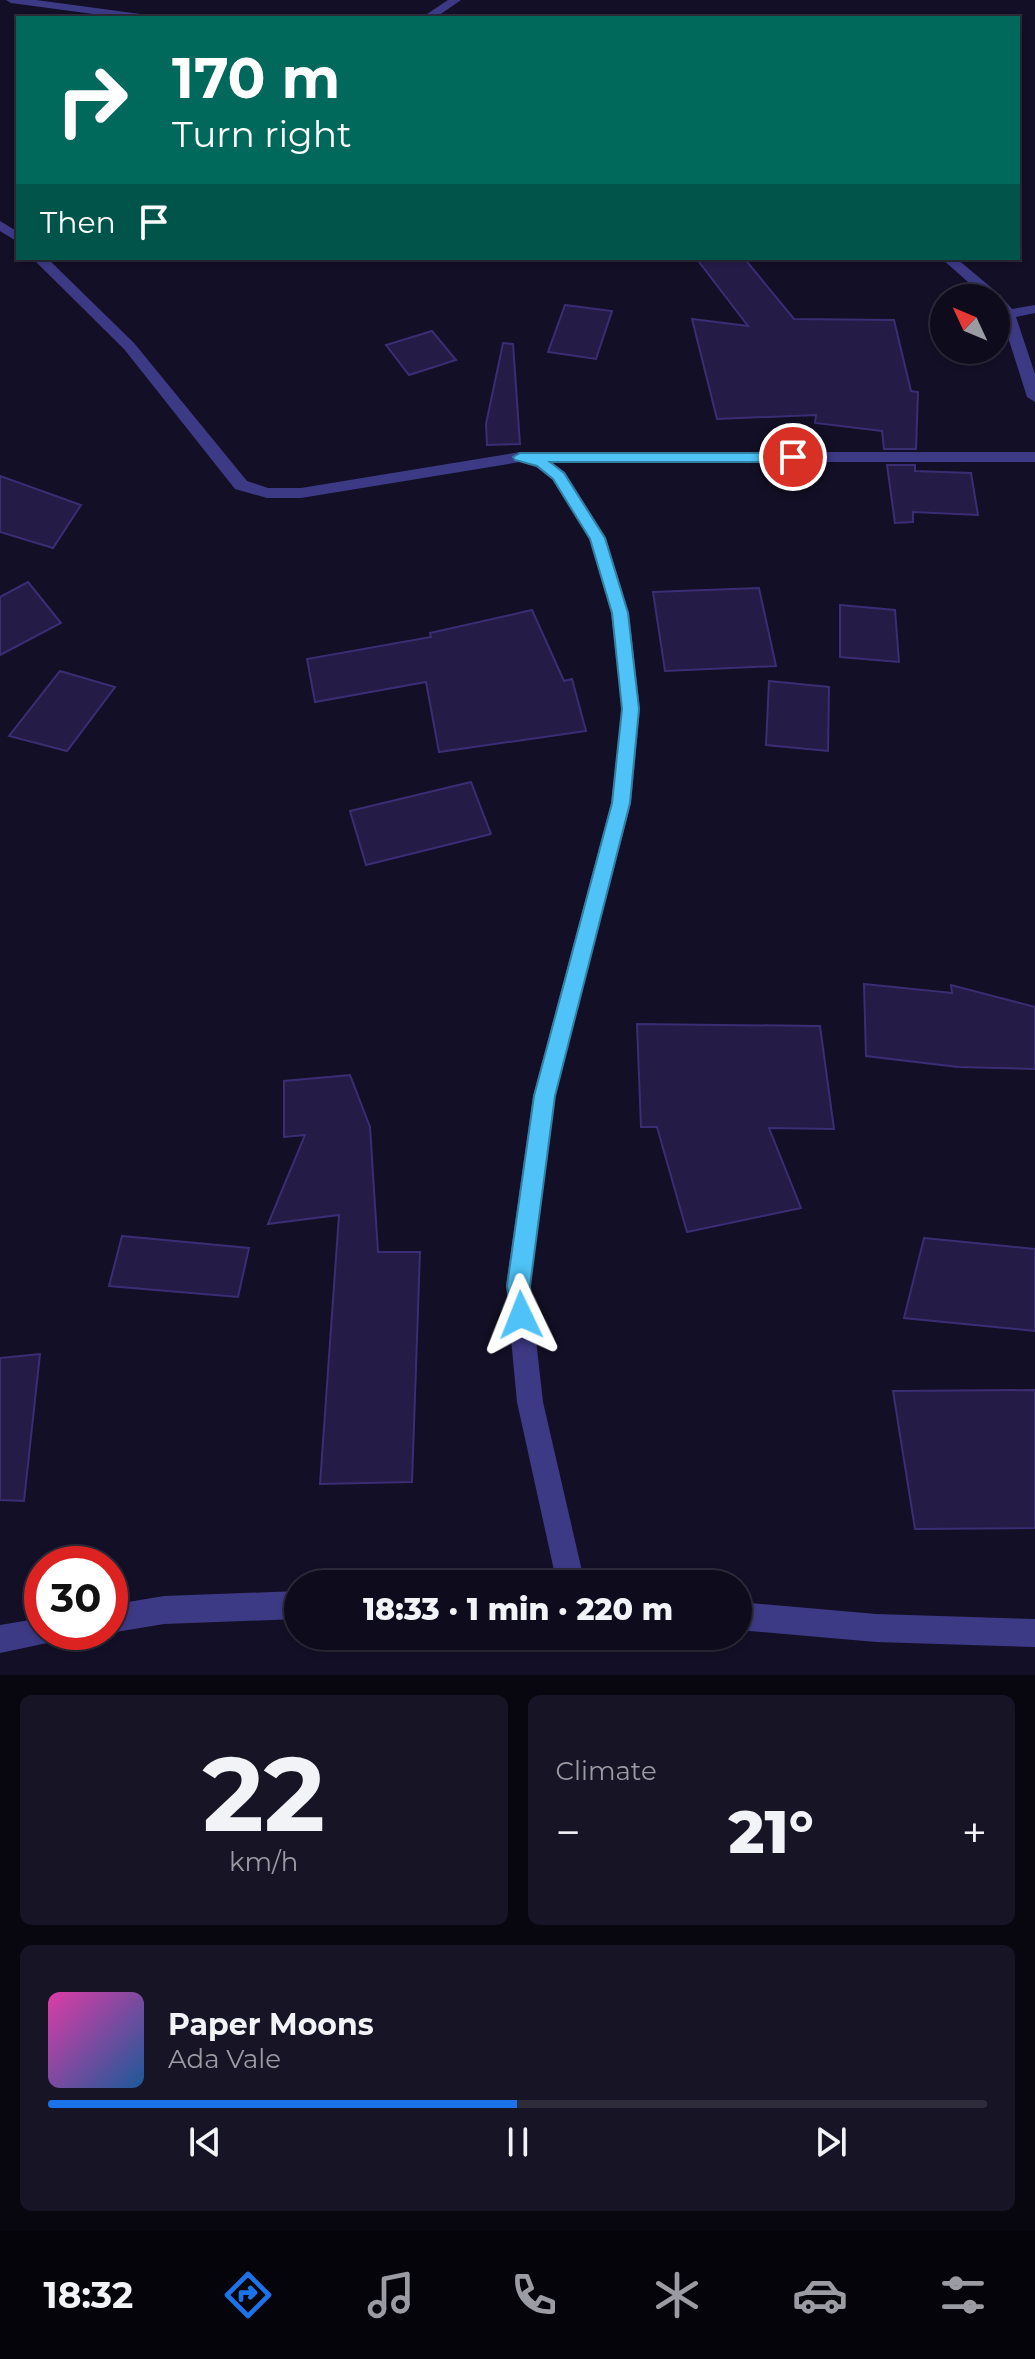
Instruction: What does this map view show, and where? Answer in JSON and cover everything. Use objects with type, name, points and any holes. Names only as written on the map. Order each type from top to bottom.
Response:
[{"type":"street","points":[[11,0],[133,16]]},
{"type":"street","points":[[430,16],[456,0]]},
{"type":"street","points":[[41,260],[129,346],[241,485],[267,493],[301,493],[520,457],[1035,457]]},
{"type":"street","points":[[950,260],[978,284]]},
{"type":"street","points":[[1010,314],[1035,309]]},
{"type":"street","points":[[1010,320],[1035,397]]},
{"type":"street","points":[[520,457],[542,463],[559,476],[598,538],[620,613],[631,709],[621,803],[544,1096],[518,1286],[530,1402],[568,1570]]},
{"type":"street","points":[[128,1616],[164,1610],[284,1606]]},
{"type":"street","points":[[752,1617],[876,1628],[1035,1633]]},
{"type":"street","points":[[0,1639],[24,1635]]},
{"type":"building","points":[[698,260],[746,260],[794,319],[894,320],[911,391],[918,392],[916,449],[884,449],[882,431],[815,423],[816,415],[717,419],[692,319],[748,326]]},
{"type":"building","points":[[565,305],[612,311],[596,359],[548,352]]},
{"type":"building","points":[[432,331],[456,360],[409,375],[386,345]]},
{"type":"building","points":[[503,343],[513,344],[520,444],[487,445],[486,424]]},
{"type":"building","points":[[887,465],[915,465],[915,471],[971,473],[978,515],[913,512],[913,522],[895,523]]},
{"type":"building","points":[[0,476],[81,505],[53,548],[0,532]]},
{"type":"building","points":[[28,582],[61,623],[0,655],[0,597]]},
{"type":"building","points":[[759,588],[776,666],[665,671],[653,592]]},
{"type":"building","points":[[840,605],[895,610],[899,662],[840,657]]},
{"type":"building","points":[[532,610],[564,681],[572,679],[586,731],[439,752],[426,682],[315,702],[307,659],[431,637],[430,633]]},
{"type":"building","points":[[60,671],[115,687],[67,751],[9,736]]},
{"type":"building","points":[[769,681],[829,687],[828,751],[766,745]]},
{"type":"building","points":[[471,782],[491,834],[366,865],[350,811]]},
{"type":"building","points":[[864,984],[952,993],[951,985],[1035,1007],[1035,1069],[958,1067],[866,1056]]},
{"type":"building","points":[[637,1024],[820,1026],[834,1129],[769,1128],[801,1208],[687,1232],[657,1127],[641,1127]]},
{"type":"building","points":[[350,1075],[370,1127],[378,1252],[420,1252],[412,1482],[320,1484],[339,1215],[268,1224],[305,1135],[284,1137],[284,1081]]},
{"type":"building","points":[[122,1236],[249,1248],[238,1297],[109,1286]]},
{"type":"building","points":[[924,1238],[1035,1249],[1035,1331],[904,1318]]},
{"type":"building","points":[[40,1354],[24,1501],[0,1500],[0,1358]]},
{"type":"building","points":[[1035,1390],[1035,1528],[915,1529],[893,1391]]},
{"type":"route","points":[[521,1315],[518,1286],[544,1096],[621,803],[631,709],[620,613],[598,538],[559,476],[542,463],[520,457],[793,457]]}]
